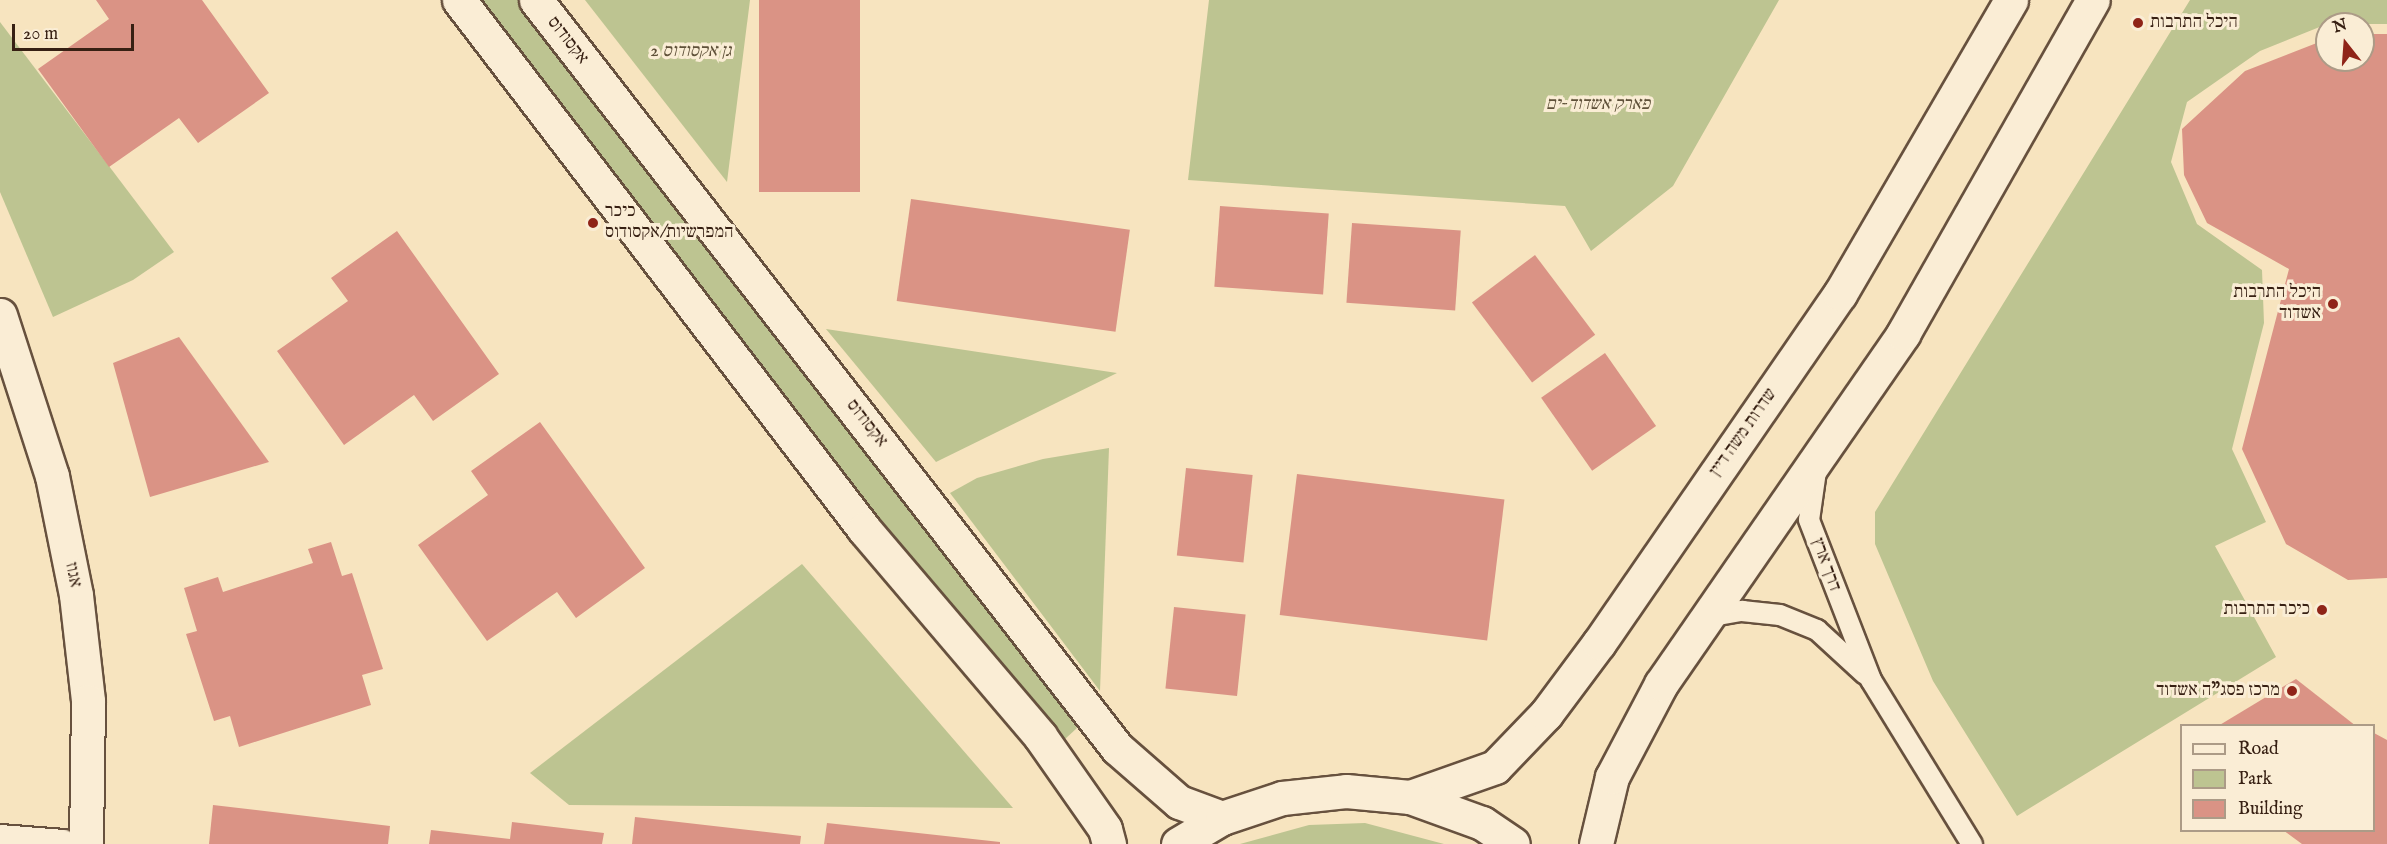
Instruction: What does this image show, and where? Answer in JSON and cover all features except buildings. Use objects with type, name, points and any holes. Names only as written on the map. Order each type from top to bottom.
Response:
[{"type":"street","points":[[459,0],[864,529],[1040,736],[1105,829],[1109,844]]},
{"type":"street","name":"אקסודוס","points":[[536,0],[1117,748],[1179,802],[1222,818]]},
{"type":"street","name":"שדרות משה דיין","points":[[1410,797],[1495,767],[1546,714],[1593,652],[1840,294],[2011,0]]},
{"type":"street","points":[[1596,844],[1612,777],[1632,734],[1707,617],[1903,334],[2093,0]]},
{"type":"street","name":"אגוז","points":[[0,315],[52,476],[76,595],[88,701],[86,844]]},
{"type":"street","points":[[1178,844],[1222,818],[1282,798],[1336,792],[1410,797],[1482,823],[1513,844]]},
{"type":"street","points":[[0,839],[63,844]]},
{"type":"lane","name":"דרך ארץ","points":[[1825,446],[1812,481],[1809,520],[1871,680],[1972,844]]},
{"type":"lane","name":"דרך ארץ","points":[[1707,617],[1742,611],[1780,615],[1806,625],[1871,680]]},
{"type":"green space","points":[[464,0],[520,0],[934,531],[1077,728],[1064,740],[902,559]]},
{"type":"green space","name":"גן אקסודוס 2","points":[[585,0],[750,0],[727,182]]},
{"type":"green space","name":"פארק אשדוד-ים","points":[[1209,0],[1779,0],[1673,186],[1591,251],[1565,206],[1188,180]]},
{"type":"green space","points":[[2190,0],[2387,0],[2387,24],[2375,24],[2375,12],[2315,12],[2315,29],[2260,51],[2187,102],[2171,162],[2197,224],[2262,270],[2264,323],[2232,449],[2266,522],[2215,546],[2276,657],[2017,816],[1933,681],[1875,544],[1875,512]]},
{"type":"green space","points":[[0,22],[174,252],[133,280],[53,317],[0,192]]},
{"type":"green space","points":[[826,329],[1117,373],[936,462]]},
{"type":"green space","points":[[1109,448],[1100,691],[950,493],[977,478],[1043,459]]},
{"type":"green space","points":[[802,564],[1013,808],[569,805],[530,773]]},
{"type":"green space","points":[[1365,823],[1444,844],[1240,844],[1309,825]]},
{"type":"place","name":"היכל התרבות","points":[[2138,23]]},
{"type":"place","name":"כיכר המפרשיות/אקסודוס","points":[[593,223]]},
{"type":"place","name":"היכל התרבות אשדוד","points":[[2333,304]]},
{"type":"place","name":"כיכר התרבות","points":[[2322,610]]},
{"type":"place","name":"מרכז פסג\"ה אשדוד","points":[[2292,691]]}]
